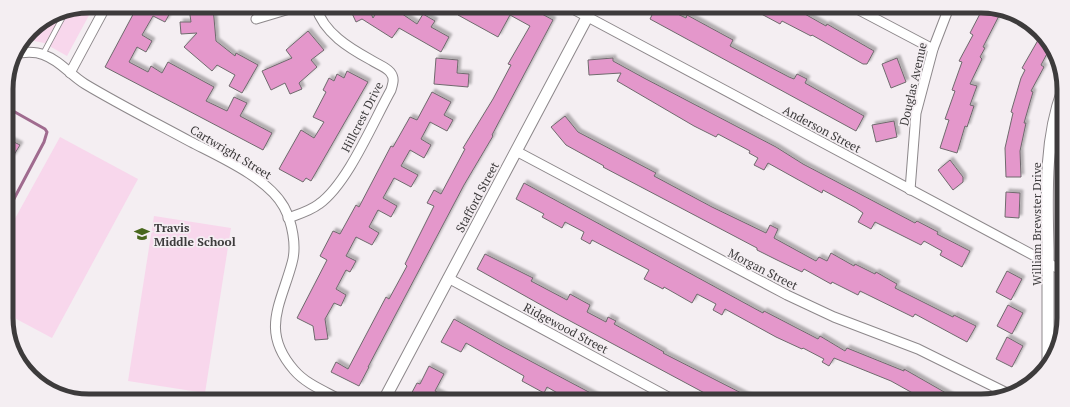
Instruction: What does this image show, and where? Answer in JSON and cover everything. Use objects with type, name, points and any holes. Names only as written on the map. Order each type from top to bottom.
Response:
[{"type":"street","points":[[70,74],[102,13]]},
{"type":"street","points":[[256,20],[278,13]]},
{"type":"street","name":"Hillcrest Drive","points":[[288,218],[308,211],[319,204],[338,186],[391,90],[393,81],[390,71],[346,46],[337,38],[327,27],[319,13]]},
{"type":"street","name":"Stafford Street","points":[[387,394],[590,13]]},
{"type":"street","name":"Anderson Street","points":[[590,13],[910,190],[1057,268]]},
{"type":"street","points":[[865,13],[932,49]]},
{"type":"street","name":"Douglas Avenue","points":[[910,190],[916,113],[932,49],[947,13]]},
{"type":"street","points":[[22,53],[43,54]]},
{"type":"street","name":"Cartwright Street","points":[[43,54],[63,65],[70,74],[84,84],[210,152],[258,180],[278,198],[288,218],[293,244],[293,261],[277,306],[275,321],[279,347],[294,371],[312,384],[330,394]]},
{"type":"street","name":"William Brewster Drive","points":[[1048,354],[1048,166],[1057,105]]},
{"type":"street","name":"Morgan Street","points":[[516,151],[787,295],[834,317],[918,349],[1002,391]]},
{"type":"street","name":"Ridgewood Street","points":[[448,278],[663,394]]},
{"type":"lane","points":[[43,54],[62,18]]},
{"type":"shaded area","points":[[90,13],[67,56],[44,43],[31,40],[39,32],[55,21],[74,14]]},
{"type":"shaded area","points":[[60,137],[138,179],[52,338],[13,317],[13,222]]},
{"type":"shaded area","points":[[154,216],[231,228],[205,393],[128,381]]},
{"type":"building","points":[[134,13],[170,13],[165,22],[153,16],[142,35],[152,41],[146,52],[137,47],[129,62],[148,72],[151,66],[162,73],[168,62],[214,87],[206,101],[227,111],[234,97],[247,103],[240,116],[272,133],[263,150],[105,67]]},
{"type":"building","points":[[190,13],[214,13],[216,41],[235,56],[236,53],[258,65],[242,93],[229,86],[235,75],[217,65],[212,71],[184,47],[197,33],[181,34],[180,22],[191,22]]},
{"type":"building","points":[[352,13],[371,13],[373,18],[376,13],[401,13],[417,24],[423,14],[435,21],[431,27],[449,37],[441,52],[399,28],[392,38],[362,19],[356,22]]},
{"type":"building","points":[[459,13],[540,13],[553,20],[492,135],[493,136],[464,185],[359,386],[331,372],[336,362],[348,369],[386,297],[389,299],[407,266],[405,264],[434,206],[427,203],[434,190],[441,194],[465,149],[463,148],[493,99],[511,65],[508,64],[530,26],[510,15],[498,37],[458,15]]},
{"type":"building","points":[[653,13],[675,13],[686,18],[687,15],[733,40],[730,46],[789,77],[794,79],[797,74],[807,79],[805,83],[864,116],[856,131],[650,19]]},
{"type":"building","points":[[759,13],[803,13],[826,26],[827,24],[874,51],[867,64],[863,64],[812,35],[811,36],[782,21],[780,24]]},
{"type":"building","points":[[980,13],[999,16],[983,47],[985,48],[980,57],[982,59],[970,84],[977,86],[970,105],[974,106],[967,127],[965,126],[957,153],[940,148],[949,120],[945,119],[955,91],[952,90],[962,62],[959,61],[973,35],[970,33]]},
{"type":"building","points":[[308,31],[324,50],[311,60],[317,67],[299,83],[302,89],[290,94],[285,83],[271,90],[262,71],[292,58],[286,50]]},
{"type":"building","points":[[1038,40],[1048,52],[1041,65],[1044,67],[1031,91],[1033,92],[1024,123],[1026,123],[1020,151],[1021,177],[1006,177],[1005,148],[1013,113],[1011,112],[1021,78],[1025,70],[1022,68]]},
{"type":"building","points":[[436,58],[458,60],[457,73],[469,74],[468,87],[434,84]]},
{"type":"building","points":[[613,58],[613,61],[776,147],[803,164],[915,223],[917,221],[938,232],[937,234],[970,251],[962,267],[940,255],[942,251],[924,241],[921,245],[875,222],[871,229],[858,222],[863,213],[856,208],[823,190],[822,193],[768,163],[764,170],[754,165],[758,158],[749,153],[750,151],[718,134],[716,137],[694,126],[617,81],[621,73],[589,75],[588,60]]},
{"type":"building","points":[[897,58],[906,82],[891,88],[882,64]]},
{"type":"building","points":[[347,71],[368,82],[311,181],[306,178],[303,182],[279,169],[301,130],[314,138],[324,122],[313,117],[326,92],[323,90],[329,78],[334,81],[337,74],[344,78]]},
{"type":"building","points":[[432,92],[451,102],[444,115],[453,120],[447,131],[430,122],[421,139],[431,145],[424,158],[410,150],[401,166],[418,175],[411,187],[394,178],[383,198],[397,206],[391,217],[378,210],[369,227],[379,233],[372,245],[356,237],[346,256],[356,261],[350,272],[346,270],[336,289],[346,295],[341,306],[334,303],[325,319],[328,339],[315,340],[313,326],[297,318],[327,260],[320,256],[333,231],[340,234],[356,205],[359,207],[391,146],[393,147],[410,117],[417,120]]},
{"type":"building","points":[[565,116],[578,132],[656,173],[654,176],[712,207],[766,233],[770,225],[778,229],[774,238],[816,261],[819,257],[827,261],[831,253],[854,266],[855,264],[875,274],[876,272],[897,284],[895,288],[953,317],[954,315],[976,326],[967,342],[915,314],[913,317],[860,291],[858,295],[832,282],[831,284],[804,269],[802,272],[757,250],[757,248],[603,167],[604,166],[566,145],[551,127]]},
{"type":"building","points":[[894,121],[897,137],[876,142],[872,125]]},
{"type":"building","points":[[13,142],[20,145],[13,156]]},
{"type":"building","points":[[950,160],[963,177],[963,182],[953,190],[938,170]]},
{"type":"building","points":[[524,183],[763,313],[764,311],[818,339],[820,336],[845,351],[847,348],[904,371],[904,369],[948,394],[914,394],[891,381],[834,358],[829,366],[822,362],[824,359],[803,348],[802,349],[776,337],[725,309],[722,315],[713,310],[716,304],[697,294],[692,303],[664,287],[663,289],[644,279],[649,270],[592,240],[590,244],[581,239],[584,232],[565,222],[562,228],[542,217],[544,214],[516,199]]},
{"type":"building","points":[[1006,192],[1020,193],[1019,218],[1005,217]]},
{"type":"building","points":[[485,254],[533,278],[531,281],[567,300],[570,294],[590,305],[587,312],[606,322],[608,317],[616,321],[614,324],[664,352],[663,353],[743,394],[706,394],[477,269]]},
{"type":"building","points":[[1007,271],[1022,279],[1011,300],[996,292]]},
{"type":"building","points":[[1008,305],[1023,313],[1012,334],[997,326]]},
{"type":"building","points":[[454,319],[593,394],[559,394],[547,387],[544,393],[522,381],[524,376],[466,343],[461,352],[441,342]]},
{"type":"building","points":[[1007,337],[1023,346],[1012,367],[996,359]]},
{"type":"building","points":[[429,366],[444,374],[435,391],[441,394],[411,394],[417,383],[420,384]]},
{"type":"waterway","points":[[13,111],[45,129],[47,132],[44,142],[13,201]]},
{"type":"place","name":"Travis Middle School","points":[[142,234]]}]
